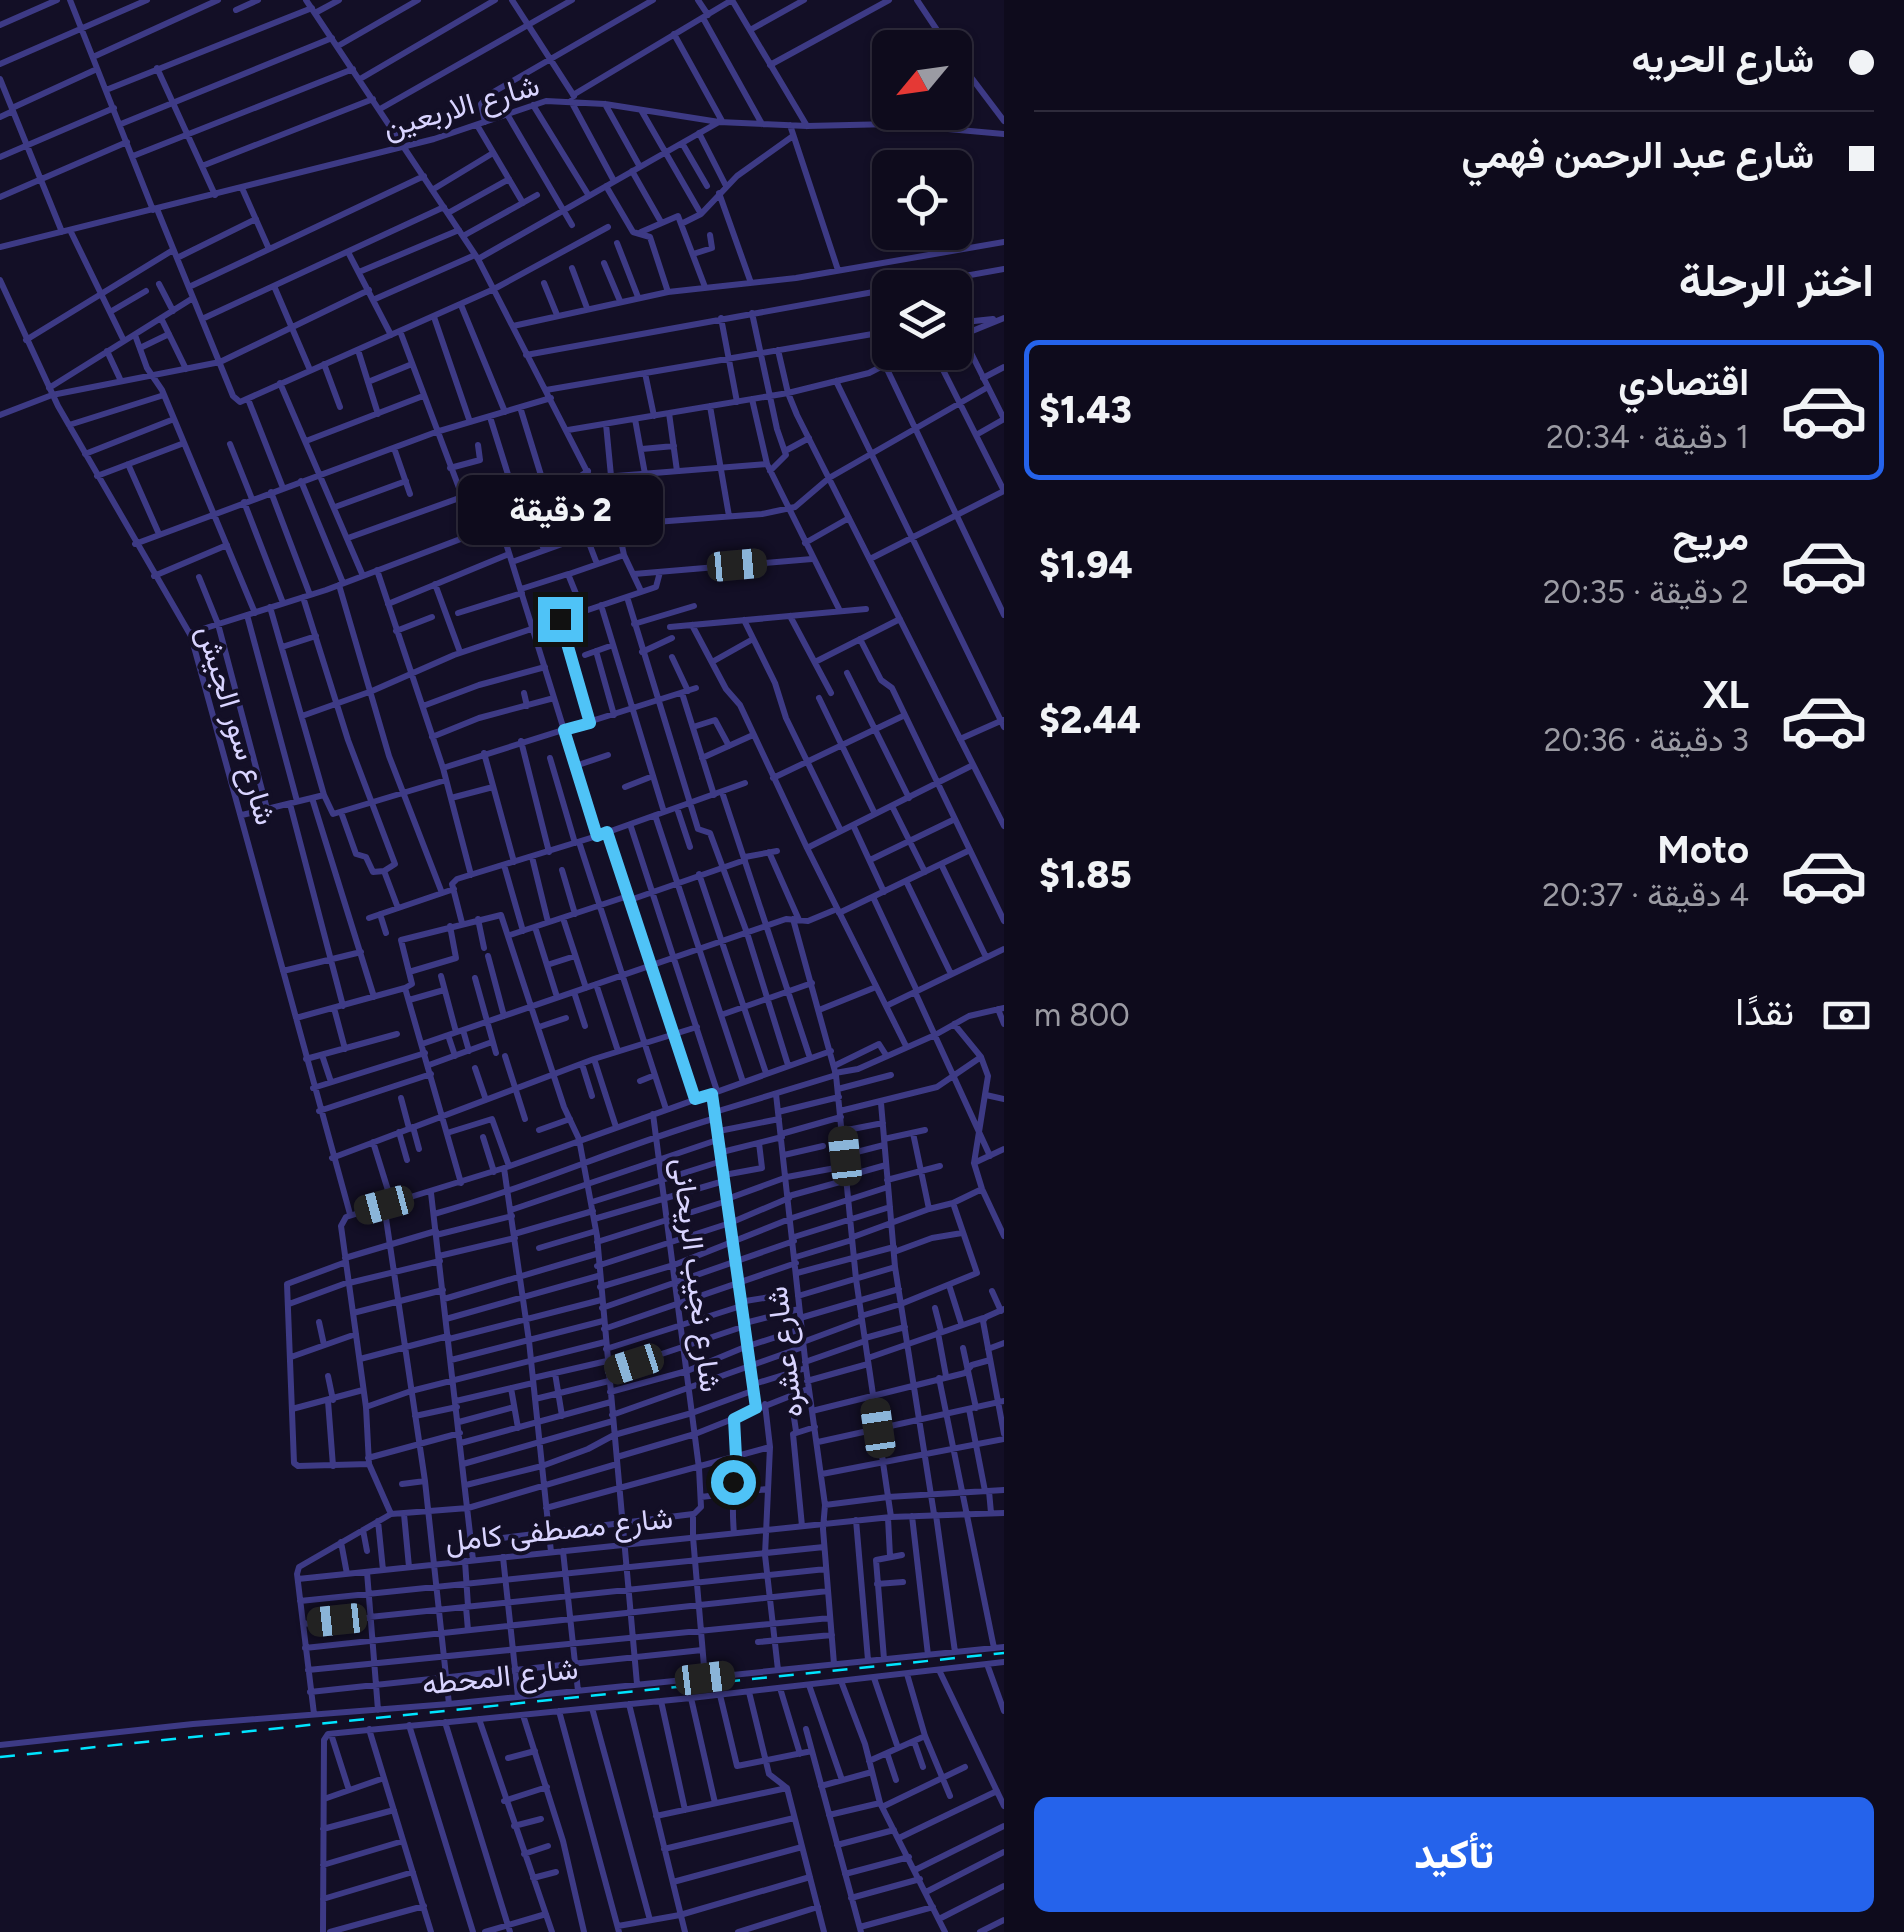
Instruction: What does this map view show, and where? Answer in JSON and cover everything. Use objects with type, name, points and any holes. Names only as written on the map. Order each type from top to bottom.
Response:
[{"type":"street","points":[[0,25],[57,0]]},
{"type":"street","points":[[71,0],[155,210],[238,401],[461,305],[608,226]]},
{"type":"street","points":[[0,64],[147,0]]},
{"type":"street","points":[[92,57],[218,0]]},
{"type":"street","points":[[236,10],[258,0]]},
{"type":"street","points":[[106,90],[311,7],[338,0]]},
{"type":"street","points":[[338,46],[418,0]]},
{"type":"street","points":[[360,79],[495,0]]},
{"type":"street","points":[[512,0],[574,99],[614,182]]},
{"type":"street","points":[[380,110],[572,0]]},
{"type":"street","points":[[523,203],[493,153],[481,124],[485,98],[653,0]]},
{"type":"street","points":[[698,0],[762,124]]},
{"type":"street","points":[[574,99],[732,0],[807,126]]},
{"type":"street","points":[[750,30],[804,0]]},
{"type":"street","points":[[770,65],[888,0]]},
{"type":"street","points":[[917,0],[938,30]]},
{"type":"street","points":[[311,7],[476,257],[568,430],[642,590]]},
{"type":"street","points":[[375,299],[476,257],[720,122],[674,34]]},
{"type":"street","points":[[121,124],[332,38]]},
{"type":"street","points":[[158,68],[216,195]]},
{"type":"street","points":[[0,117],[97,69]]},
{"type":"street","points":[[133,156],[353,69]]},
{"type":"street","points":[[0,79],[40,180],[124,341]]},
{"type":"street","points":[[972,79],[1004,121]]},
{"type":"street","points":[[202,166],[373,98]]},
{"type":"street","name":"شارع الاربعين","points":[[0,247],[404,146],[533,104],[574,99],[720,122],[892,124],[1004,134]]},
{"type":"street","points":[[533,104],[588,196]]},
{"type":"street","points":[[605,104],[661,222]]},
{"type":"street","points":[[0,156],[114,108]]},
{"type":"street","points":[[641,110],[701,214]]},
{"type":"street","points":[[507,114],[572,225]]},
{"type":"street","points":[[790,125],[838,270]]},
{"type":"street","points":[[699,133],[726,186]]},
{"type":"street","points":[[682,224],[701,214],[726,186],[794,135]]},
{"type":"street","points":[[0,196],[128,142]]},
{"type":"street","points":[[682,143],[706,186]]},
{"type":"street","points":[[432,190],[493,153]]},
{"type":"street","points":[[189,287],[424,176]]},
{"type":"street","points":[[202,319],[509,179]]},
{"type":"street","points":[[606,186],[635,234]]},
{"type":"street","points":[[242,188],[269,249]]},
{"type":"street","points":[[718,193],[751,283]]},
{"type":"street","points":[[359,272],[461,233],[536,195]]},
{"type":"street","points":[[635,234],[676,216],[705,287]]},
{"type":"street","points":[[177,258],[256,219]]},
{"type":"street","points":[[635,234],[648,234],[668,292]]},
{"type":"street","points":[[693,254],[712,248],[710,234]]},
{"type":"street","points":[[514,326],[668,292],[751,283],[1004,242]]},
{"type":"street","points":[[617,243],[638,298]]},
{"type":"street","points":[[26,340],[174,250]]},
{"type":"street","points":[[348,251],[391,335]]},
{"type":"street","points":[[604,263],[620,301]]},
{"type":"street","points":[[572,268],[587,308]]},
{"type":"street","points":[[972,275],[1004,269]]},
{"type":"street","name":"شارع سور الجيش","points":[[0,280],[50,392],[190,633],[350,1214]]},
{"type":"street","points":[[544,283],[557,315]]},
{"type":"street","points":[[158,284],[173,311]]},
{"type":"street","points":[[274,286],[310,370]]},
{"type":"street","points":[[50,392],[220,362],[370,290]]},
{"type":"street","points":[[110,312],[146,291]]},
{"type":"street","points":[[526,355],[872,292]]},
{"type":"street","points":[[0,414],[50,392],[193,298]]},
{"type":"street","points":[[461,305],[504,412]]},
{"type":"street","points":[[190,633],[341,584],[500,524],[525,514],[590,475],[768,467],[785,459],[752,313]]},
{"type":"street","points":[[434,317],[470,422]]},
{"type":"street","points":[[162,318],[186,368]]},
{"type":"street","points":[[721,318],[737,402]]},
{"type":"street","points":[[972,321],[1002,318]]},
{"type":"street","points":[[972,331],[1002,318]]},
{"type":"street","points":[[400,331],[476,533]]},
{"type":"street","points":[[135,334],[214,512],[251,614],[332,959],[345,1048]]},
{"type":"street","points":[[140,348],[169,334]]},
{"type":"street","points":[[546,390],[872,334]]},
{"type":"street","points":[[358,350],[378,414]]},
{"type":"street","points":[[778,350],[788,393],[808,438],[1004,826]]},
{"type":"street","points":[[108,352],[121,381]]},
{"type":"street","points":[[972,360],[1004,419],[976,435]]},
{"type":"street","points":[[324,364],[340,408]]},
{"type":"street","points":[[368,382],[412,364]]},
{"type":"street","points":[[983,378],[1004,366]]},
{"type":"street","points":[[568,430],[788,393],[875,370]]},
{"type":"street","points":[[887,370],[1004,615]]},
{"type":"street","points":[[870,560],[1004,490],[943,370]]},
{"type":"street","points":[[645,374],[654,416]]},
{"type":"street","points":[[836,381],[1003,722],[960,739]]},
{"type":"street","points":[[280,383],[363,576]]},
{"type":"street","points":[[388,604],[435,584],[615,525],[787,510],[829,478],[988,387]]},
{"type":"street","points":[[69,425],[164,395]]},
{"type":"street","points":[[306,442],[424,396]]},
{"type":"street","points":[[135,544],[436,432],[551,398]]},
{"type":"street","points":[[248,399],[283,488]]},
{"type":"street","points":[[752,399],[768,467],[840,611]]},
{"type":"street","points":[[710,406],[729,516]]},
{"type":"street","points":[[520,408],[552,496],[575,539]]},
{"type":"street","points":[[669,413],[677,471]]},
{"type":"street","points":[[490,416],[525,514],[544,550]]},
{"type":"street","points":[[85,454],[174,419]]},
{"type":"street","points":[[635,419],[645,474]]},
{"type":"street","points":[[606,424],[611,476]]},
{"type":"street","points":[[785,451],[808,438]]},
{"type":"street","points":[[97,476],[184,443]]},
{"type":"street","points":[[230,444],[284,603]]},
{"type":"street","points":[[450,468],[480,460],[478,445]]},
{"type":"street","points":[[642,450],[674,446]]},
{"type":"street","points":[[394,448],[410,494]]},
{"type":"street","points":[[128,464],[158,534]]},
{"type":"street","points":[[996,474],[1004,469]]},
{"type":"street","points":[[334,507],[406,481]]},
{"type":"street","points":[[301,482],[341,584],[402,794],[442,893]]},
{"type":"street","points":[[348,538],[490,487]]},
{"type":"street","points":[[271,492],[337,704],[395,864],[373,872],[366,857],[357,856],[341,812]]},
{"type":"street","points":[[805,543],[849,518]]},
{"type":"street","points":[[500,524],[597,836]]},
{"type":"street","points":[[586,535],[596,564]]},
{"type":"street","points":[[154,576],[227,545]]},
{"type":"street","points":[[458,613],[624,555]]},
{"type":"street","points":[[634,574],[813,559]]},
{"type":"street","points":[[378,570],[443,768],[471,875]]},
{"type":"street","points":[[302,716],[372,691],[460,652],[627,597],[659,584],[660,572]]},
{"type":"street","points":[[568,574],[583,611]]},
{"type":"street","points":[[199,578],[218,624],[268,809]]},
{"type":"street","points":[[435,584],[460,652]]},
{"type":"street","points":[[627,597],[689,803],[698,829],[710,833],[747,933],[788,1065]]},
{"type":"street","points":[[561,601],[590,723]]},
{"type":"street","points":[[601,606],[664,812]]},
{"type":"street","points":[[634,624],[694,606]]},
{"type":"street","points":[[270,608],[332,813],[446,780]]},
{"type":"street","points":[[670,627],[866,608]]},
{"type":"street","points":[[790,616],[831,693]]},
{"type":"street","points":[[396,631],[432,617]]},
{"type":"street","points":[[814,662],[900,619]]},
{"type":"street","points":[[744,620],[842,831]]},
{"type":"street","points":[[692,625],[726,689],[740,705],[806,848],[906,1046]]},
{"type":"street","points":[[282,647],[316,636]]},
{"type":"street","points":[[642,652],[672,638]]},
{"type":"street","points":[[712,662],[753,638]]},
{"type":"street","points":[[860,639],[880,680],[892,688],[1004,921]]},
{"type":"street","points":[[585,655],[613,646]]},
{"type":"street","points":[[596,651],[614,716]]},
{"type":"street","points":[[672,657],[689,691],[693,728],[702,758],[745,859],[810,1058]]},
{"type":"street","points":[[423,706],[545,667]]},
{"type":"street","points":[[847,673],[908,798]]},
{"type":"street","points":[[443,768],[689,691]]},
{"type":"street","points":[[524,694],[528,706]]},
{"type":"street","points":[[432,738],[479,718],[554,698]]},
{"type":"street","points":[[819,698],[875,814]]},
{"type":"street","points":[[773,778],[905,715]]},
{"type":"street","points":[[693,728],[715,720],[728,746]]},
{"type":"street","points":[[702,758],[753,735]]},
{"type":"street","points":[[521,741],[548,852]]},
{"type":"street","points":[[484,753],[514,862]]},
{"type":"street","points":[[575,766],[608,755]]},
{"type":"street","points":[[550,758],[666,1109]]},
{"type":"street","points":[[806,848],[974,766]]},
{"type":"street","points":[[625,787],[653,776]]},
{"type":"street","points":[[462,923],[454,880],[597,836],[744,783]]},
{"type":"street","points":[[451,798],[494,788]]},
{"type":"street","points":[[242,815],[324,795]]},
{"type":"street","points":[[312,798],[374,997]]},
{"type":"street","points":[[892,806],[925,872]]},
{"type":"street","points":[[676,808],[690,846]]},
{"type":"street","points":[[655,815],[743,1082]]},
{"type":"street","points":[[870,860],[955,819]]},
{"type":"street","points":[[630,824],[697,1027],[714,1092],[739,1304],[756,1408]]},
{"type":"street","points":[[853,826],[884,892]]},
{"type":"street","points":[[607,832],[695,1099]]},
{"type":"street","points":[[422,1044],[768,926],[808,921],[838,911],[970,850]]},
{"type":"street","points":[[510,935],[773,852],[796,920],[835,1071],[856,1280],[888,1496],[890,1556]]},
{"type":"street","points":[[532,856],[548,922]]},
{"type":"street","points":[[941,864],[986,957]]},
{"type":"street","points":[[504,865],[523,931]]},
{"type":"street","points":[[562,870],[575,914]]},
{"type":"street","points":[[384,871],[398,908]]},
{"type":"street","points":[[699,874],[766,1074]]},
{"type":"street","points":[[906,881],[951,974]]},
{"type":"street","points":[[370,918],[454,889]]},
{"type":"street","points":[[873,897],[990,1156]]},
{"type":"street","points":[[380,914],[386,933]]},
{"type":"street","points":[[296,1018],[405,988],[412,984],[401,940],[500,914],[579,1140],[593,1210],[637,1684]]},
{"type":"street","points":[[562,918],[586,988]]},
{"type":"street","points":[[478,919],[484,948]]},
{"type":"street","points":[[410,972],[456,958],[450,926]]},
{"type":"street","points":[[535,927],[558,998]]},
{"type":"street","points":[[886,1006],[1004,949]]},
{"type":"street","points":[[283,971],[361,952]]},
{"type":"street","points":[[488,956],[504,1016]]},
{"type":"street","points":[[547,965],[575,956]]},
{"type":"street","points":[[440,976],[456,1032],[455,1056]]},
{"type":"street","points":[[476,978],[492,1042],[525,1119]]},
{"type":"street","points":[[721,1016],[812,983]]},
{"type":"street","points":[[596,984],[618,1051]]},
{"type":"street","points":[[819,1010],[876,987]]},
{"type":"street","points":[[405,988],[461,1182]]},
{"type":"street","points":[[409,1000],[444,990]]},
{"type":"street","points":[[574,992],[585,1026]]},
{"type":"street","points":[[835,1071],[858,1068],[954,1024],[1001,1008],[1004,1024]]},
{"type":"street","points":[[539,1027],[566,1018]]},
{"type":"street","points":[[954,1024],[981,1057],[988,1076],[974,1162],[1004,1236]]},
{"type":"street","points":[[332,1158],[594,1059],[697,1027]]},
{"type":"street","points":[[456,1032],[469,1050]]},
{"type":"street","points":[[306,1059],[397,1034]]},
{"type":"street","points":[[429,1065],[492,1042]]},
{"type":"street","points":[[434,1214],[508,1193],[656,1135],[776,1094],[835,1071],[879,1044],[886,1055]]},
{"type":"street","points":[[392,1514],[369,1461],[364,1390],[341,1226],[350,1214],[494,1172],[831,1051]]},
{"type":"street","points":[[313,1088],[425,1054]]},
{"type":"street","points":[[322,1055],[331,1082]]},
{"type":"street","points":[[289,1304],[349,1282],[439,1259],[593,1210],[722,1156],[841,1114],[936,1087],[981,1057]]},
{"type":"street","points":[[594,1059],[616,1126]]},
{"type":"street","points":[[582,1064],[592,1096]]},
{"type":"street","points":[[475,1068],[486,1100]]},
{"type":"street","points":[[319,1111],[432,1074]]},
{"type":"street","points":[[640,1081],[656,1075]]},
{"type":"street","points":[[460,1433],[419,1442],[369,1461],[333,1466],[294,1463],[288,1283],[389,1244],[511,1213],[891,1075]]},
{"type":"street","name":"شارع عشره","points":[[776,1094],[805,1365],[822,1474],[834,1664]]},
{"type":"street","points":[[986,1095],[1004,1100]]},
{"type":"street","points":[[401,1098],[419,1149]]},
{"type":"street","points":[[881,1103],[896,1267],[955,1652]]},
{"type":"street","name":"شارع نجيب الريحانى","points":[[653,1114],[699,1468],[700,1508],[694,1514],[694,1560],[705,1678]]},
{"type":"street","points":[[448,1133],[492,1119],[507,1167],[551,1552]]},
{"type":"street","points":[[539,1130],[570,1119]]},
{"type":"street","points":[[842,1131],[882,1124]]},
{"type":"street","points":[[845,1156],[925,1130]]},
{"type":"street","points":[[399,1132],[406,1160]]},
{"type":"street","points":[[913,1133],[929,1209]]},
{"type":"street","points":[[482,1137],[494,1172]]},
{"type":"street","points":[[373,1142],[388,1204],[389,1244],[419,1442],[449,1704]]},
{"type":"street","points":[[593,1210],[666,1199],[762,1168],[759,1143]]},
{"type":"street","points":[[784,1155],[823,1146]]},
{"type":"street","points":[[974,1162],[1004,1149]]},
{"type":"street","points":[[597,1266],[730,1223],[790,1197],[886,1165]]},
{"type":"street","points":[[597,1242],[668,1221],[787,1177],[846,1166]]},
{"type":"street","points":[[600,1287],[674,1265],[920,1170],[940,1166]]},
{"type":"street","points":[[451,1360],[679,1305],[929,1209],[953,1204],[982,1189]]},
{"type":"street","points":[[431,1192],[471,1542],[468,1630]]},
{"type":"street","points":[[464,1464],[540,1444],[690,1390],[976,1274],[978,1270],[953,1204]]},
{"type":"street","points":[[360,1359],[404,1345],[602,1304],[676,1284],[890,1207]]},
{"type":"street","points":[[539,1248],[596,1231]]},
{"type":"street","points":[[797,1272],[962,1233]]},
{"type":"street","points":[[353,1313],[520,1278],[596,1254]]},
{"type":"street","points":[[798,1296],[896,1267]]},
{"type":"street","points":[[446,1318],[598,1276]]},
{"type":"street","points":[[950,1285],[961,1323]]},
{"type":"street","points":[[535,1399],[609,1377],[742,1325],[899,1289]]},
{"type":"street","points":[[314,1714],[297,1574],[341,1542],[392,1514],[468,1508],[544,1488],[734,1419],[808,1385],[1002,1310],[992,1290]]},
{"type":"street","points":[[366,1407],[454,1380],[606,1345],[682,1325],[739,1304],[783,1295]]},
{"type":"street","points":[[935,1308],[947,1414],[994,1648]]},
{"type":"street","points":[[822,1474],[1004,1437],[984,1318]]},
{"type":"street","points":[[319,1322],[324,1345]]},
{"type":"street","points":[[466,1485],[542,1466],[614,1435],[692,1413],[905,1326]]},
{"type":"street","points":[[610,1392],[687,1371],[801,1329]]},
{"type":"street","points":[[290,1358],[356,1334]]},
{"type":"street","points":[[988,1349],[1004,1343]]},
{"type":"street","points":[[962,1348],[991,1513]]},
{"type":"street","points":[[812,1411],[968,1370],[990,1360]]},
{"type":"street","points":[[415,1416],[607,1361]]},
{"type":"street","points":[[556,1373],[562,1416]]},
{"type":"street","points":[[328,1376],[333,1466]]},
{"type":"street","points":[[511,1388],[518,1428]]},
{"type":"street","points":[[292,1409],[364,1390]]},
{"type":"street","points":[[462,1443],[611,1402]]},
{"type":"street","points":[[818,1442],[1000,1402]]},
{"type":"street","points":[[765,1404],[770,1447],[766,1575],[778,1670]]},
{"type":"street","points":[[459,1422],[514,1407]]},
{"type":"street","points":[[793,1411],[802,1526]]},
{"type":"street","points":[[734,1419],[734,1533]]},
{"type":"street","points":[[796,1431],[815,1427]]},
{"type":"street","points":[[546,1508],[770,1447]]},
{"type":"street","points":[[402,1484],[424,1481]]},
{"type":"street","points":[[700,1496],[767,1490]]},
{"type":"street","points":[[825,1506],[888,1496],[1004,1490]]},
{"type":"street","name":"شارع مصطفى كامل","points":[[297,1574],[368,1572],[889,1517],[1004,1512]]},
{"type":"street","points":[[404,1514],[409,1567]]},
{"type":"street","points":[[471,1542],[694,1514]]},
{"type":"street","points":[[912,1516],[928,1655]]},
{"type":"street","points":[[856,1520],[868,1660]]},
{"type":"street","points":[[378,1521],[383,1570]]},
{"type":"street","points":[[363,1530],[367,1551]]},
{"type":"street","points":[[341,1542],[347,1574]]},
{"type":"street","points":[[300,1601],[824,1547]]},
{"type":"street","points":[[563,1551],[578,1691]]},
{"type":"street","points":[[884,1659],[876,1560],[902,1555]]},
{"type":"street","points":[[504,1557],[518,1697]]},
{"type":"street","points":[[302,1624],[826,1569]]},
{"type":"street","points":[[368,1572],[378,1710]]},
{"type":"street","points":[[878,1584],[903,1582]]},
{"type":"street","points":[[305,1648],[828,1592]]},
{"type":"street","points":[[308,1670],[830,1618]]},
{"type":"street","points":[[758,1642],[832,1635]]},
{"type":"street","name":"شارع المحطه","points":[[0,1745],[1004,1648]]},
{"type":"street","points":[[310,1692],[702,1650]]},
{"type":"street","name":"شارع المحطه","points":[[331,1733],[749,1692],[1004,1662]]},
{"type":"street","points":[[987,1664],[1004,1710]]},
{"type":"street","points":[[940,1670],[1004,1806]]},
{"type":"street","points":[[907,1674],[950,1796]]},
{"type":"street","points":[[874,1678],[898,1748]]},
{"type":"street","points":[[840,1682],[881,1805],[945,1932]]},
{"type":"street","points":[[810,1685],[842,1780]]},
{"type":"street","points":[[780,1688],[800,1754]]},
{"type":"street","points":[[749,1692],[772,1777],[787,1788],[824,1932]]},
{"type":"street","points":[[720,1695],[736,1764],[812,1751]]},
{"type":"street","points":[[691,1698],[714,1804]]},
{"type":"street","points":[[660,1701],[685,1810]]},
{"type":"street","points":[[630,1704],[685,1932]]},
{"type":"street","points":[[592,1708],[650,1920]]},
{"type":"street","points":[[559,1711],[618,1929],[810,1877]]},
{"type":"street","points":[[523,1714],[577,1892],[584,1932]]},
{"type":"street","points":[[478,1719],[552,1932]]},
{"type":"street","points":[[445,1722],[508,1928]]},
{"type":"street","points":[[409,1725],[474,1932]]},
{"type":"street","points":[[806,1729],[860,1930],[933,1907]]},
{"type":"street","points":[[369,1730],[432,1932]]},
{"type":"street","points":[[349,1790],[331,1733],[324,1737],[327,1932],[424,1906]]},
{"type":"street","points":[[869,1761],[926,1736]]},
{"type":"street","points":[[914,1741],[924,1767]]},
{"type":"street","points":[[508,1758],[535,1751]]},
{"type":"street","points":[[887,1753],[896,1780]]},
{"type":"street","points":[[829,1815],[881,1805],[965,1767]]},
{"type":"street","points":[[821,1786],[872,1772]]},
{"type":"street","points":[[324,1799],[384,1778]]},
{"type":"street","points":[[504,1800],[547,1788]]},
{"type":"street","points":[[656,1816],[787,1788]]},
{"type":"street","points":[[899,1838],[997,1791]]},
{"type":"street","points":[[323,1829],[394,1810]]},
{"type":"street","points":[[664,1849],[794,1818]]},
{"type":"street","points":[[514,1826],[540,1819]]},
{"type":"street","points":[[915,1870],[1004,1826]]},
{"type":"street","points":[[837,1845],[894,1830]]},
{"type":"street","points":[[323,1865],[404,1841]]},
{"type":"street","points":[[524,1854],[548,1846]]},
{"type":"street","points":[[672,1882],[802,1847]]},
{"type":"street","points":[[926,1892],[1004,1852]]},
{"type":"street","points":[[845,1874],[909,1857]]},
{"type":"street","points":[[324,1899],[413,1872]]},
{"type":"street","points":[[533,1878],[556,1872]]},
{"type":"street","points":[[851,1898],[920,1879]]},
{"type":"street","points":[[939,1919],[1004,1886]]},
{"type":"street","points":[[738,1932],[818,1907]]},
{"type":"street","points":[[484,1932],[546,1914]]},
{"type":"street","points":[[980,1932],[1004,1920]]},
{"type":"railway","points":[[0,1757],[1004,1653]]},
{"type":"route","points":[[560,619],[590,723],[564,730],[597,836],[607,832],[695,1099],[712,1094],[741,1324],[756,1408],[734,1419],[733,1482]]}]
